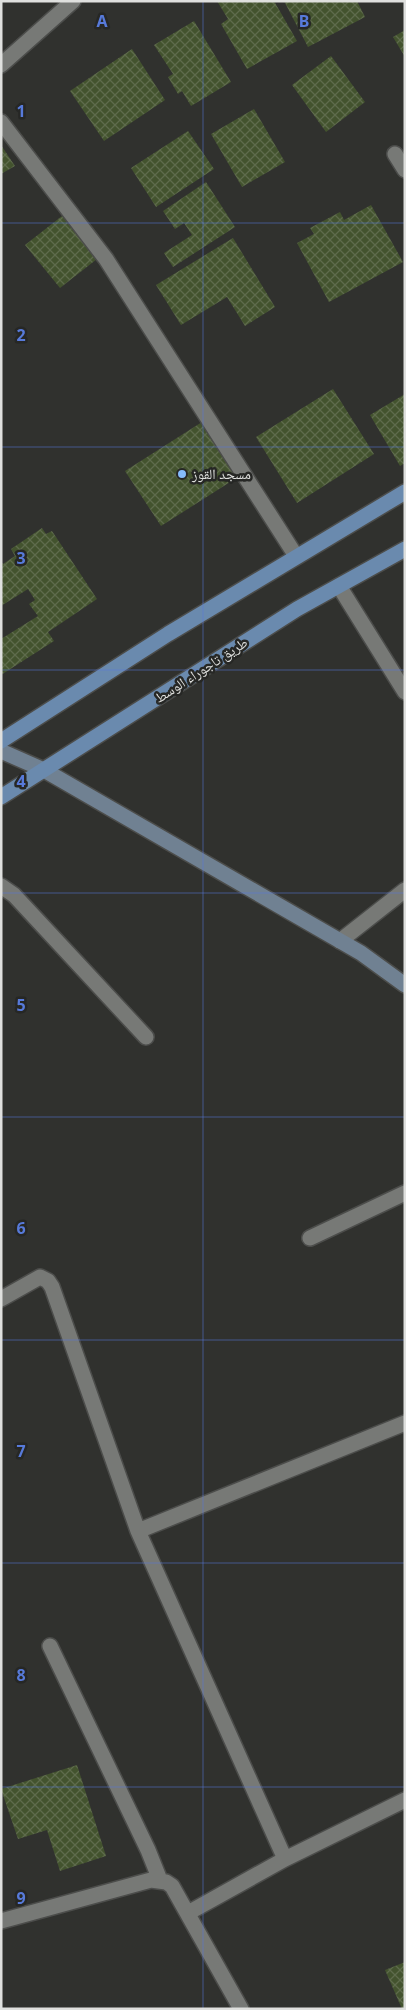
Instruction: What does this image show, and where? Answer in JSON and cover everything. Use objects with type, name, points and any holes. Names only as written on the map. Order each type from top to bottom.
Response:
[{"type":"main road","points":[[1,741],[296,556],[405,492]]},
{"type":"main road","name":"طريق تاجوراء الوسط","points":[[1,797],[297,609],[405,549]]},
{"type":"street","points":[[1,65],[72,1]]},
{"type":"street","points":[[1,122],[106,259],[296,556]]},
{"type":"street","points":[[395,154],[405,170]]},
{"type":"street","points":[[339,586],[405,692]]},
{"type":"street","points":[[1,751],[44,770],[340,940],[405,985]]},
{"type":"street","points":[[1,886],[14,895],[146,1037]]},
{"type":"street","points":[[340,940],[405,890]]},
{"type":"street","points":[[310,1238],[405,1193]]},
{"type":"street","points":[[1,1299],[40,1276],[48,1281],[138,1531],[285,1859]]},
{"type":"street","points":[[138,1531],[405,1423]]},
{"type":"street","points":[[50,1646],[148,1850],[160,1880]]},
{"type":"street","points":[[188,1913],[285,1859],[405,1800]]},
{"type":"street","points":[[1,1921],[151,1880],[160,1880],[172,1886],[241,2009]]},
{"type":"building","points":[[217,1],[274,1],[297,41],[247,69],[221,24],[228,19]]},
{"type":"building","points":[[284,1],[357,1],[365,17],[308,47]]},
{"type":"building","points":[[194,21],[231,82],[191,106],[182,91],[178,94],[168,77],[173,74],[154,45]]},
{"type":"building","points":[[405,30],[405,57],[393,37]]},
{"type":"building","points":[[132,49],[165,100],[104,141],[70,91]]},
{"type":"building","points":[[331,56],[365,102],[326,132],[292,85]]},
{"type":"building","points":[[254,109],[285,162],[242,187],[211,134]]},
{"type":"building","points":[[188,131],[214,169],[156,207],[131,168]]},
{"type":"building","points":[[1,145],[15,166],[1,174]]},
{"type":"building","points":[[206,182],[235,227],[173,267],[164,253],[192,235],[184,223],[175,229],[163,211]]},
{"type":"building","points":[[371,205],[403,262],[329,302],[297,243],[314,234],[310,228],[340,212],[344,220]]},
{"type":"building","points":[[62,216],[97,259],[60,288],[25,245]]},
{"type":"building","points":[[233,238],[275,307],[245,326],[227,297],[181,325],[156,285]]},
{"type":"building","points":[[333,389],[374,454],[297,503],[256,437]]},
{"type":"building","points":[[405,394],[405,463],[400,466],[370,415]]},
{"type":"building","name":"مسجد القوز","points":[[202,422],[238,477],[161,526],[125,471]]},
{"type":"building","points":[[42,528],[46,534],[52,531],[97,599],[48,632],[54,641],[1,675],[1,639],[38,616],[29,604],[35,600],[28,589],[1,606],[1,561],[3,564],[15,556],[11,549]]},
{"type":"building","points":[[77,1765],[106,1856],[60,1871],[47,1830],[18,1839],[1,1789]]},
{"type":"building","points":[[405,1962],[405,2009],[402,2009],[385,1970]]},
{"type":"place","name":"مسجد القوز","points":[[182,474]]}]
